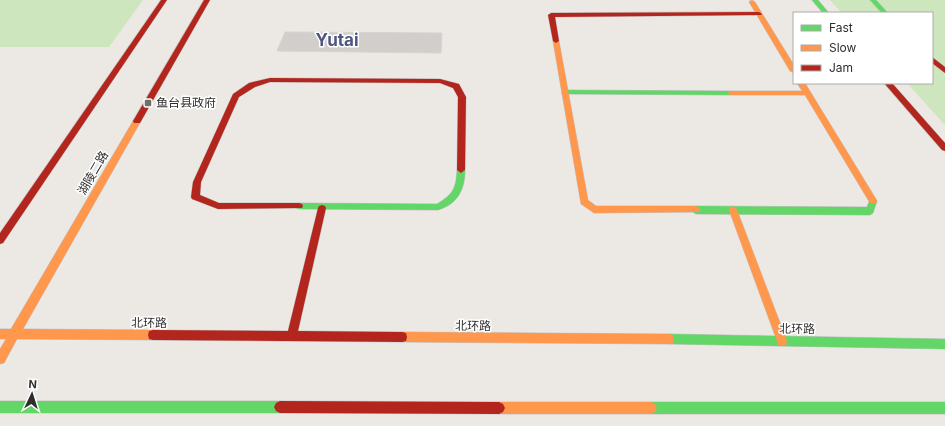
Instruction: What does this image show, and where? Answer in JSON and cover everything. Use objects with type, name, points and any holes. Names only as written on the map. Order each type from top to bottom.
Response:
[{"type":"street","points":[[0,240],[164,0]]},
{"type":"street","name":"湖陵二路","points":[[0,359],[207,0]]},
{"type":"street","points":[[751,0],[793,69]]},
{"type":"street","points":[[815,0],[825,12]]},
{"type":"street","points":[[873,0],[884,12]]},
{"type":"street","points":[[759,14],[552,15],[584,202],[594,209],[870,211],[874,202],[802,84]]},
{"type":"street","points":[[933,59],[945,71]]},
{"type":"street","points":[[270,80],[440,81],[456,86],[462,97],[461,184],[453,199],[438,206],[322,208],[218,206],[195,197],[197,182],[236,96],[252,84],[270,80]]},
{"type":"street","points":[[889,84],[945,148]]},
{"type":"street","points":[[565,92],[807,93]]},
{"type":"street","points":[[292,336],[322,208]]},
{"type":"street","points":[[733,210],[782,341]]},
{"type":"street","name":"北环路","points":[[0,334],[782,341],[945,344]]},
{"type":"street","points":[[0,407],[945,408]]},
{"type":"green space","points":[[0,0],[143,0],[109,47],[0,47]]},
{"type":"green space","points":[[830,0],[945,0],[945,125],[908,84],[933,84],[933,12],[841,12]]},
{"type":"building","points":[[285,32],[442,33],[441,53],[277,51]]},
{"type":"traffic: fast","points":[[815,0],[825,12]]},
{"type":"traffic: fast","points":[[873,0],[884,12]]},
{"type":"traffic: fast","points":[[565,92],[731,93]]},
{"type":"traffic: fast","points":[[299,206],[438,207],[450,200],[457,193],[460,184],[461,170]]},
{"type":"traffic: fast","points":[[696,210],[870,211],[873,201]]},
{"type":"traffic: fast","points":[[669,339],[945,344]]},
{"type":"traffic: fast","points":[[0,407],[280,407]]},
{"type":"traffic: fast","points":[[651,408],[945,408]]},
{"type":"traffic: slow","points":[[752,2],[793,69]]},
{"type":"traffic: slow","points":[[556,41],[584,202],[594,209],[696,210]]},
{"type":"traffic: slow","points":[[802,84],[873,201]]},
{"type":"traffic: slow","points":[[731,93],[807,93]]},
{"type":"traffic: slow","points":[[0,359],[137,121]]},
{"type":"traffic: slow","points":[[733,210],[782,341]]},
{"type":"traffic: slow","points":[[0,334],[153,335]]},
{"type":"traffic: slow","points":[[402,337],[669,339]]},
{"type":"traffic: slow","points":[[499,408],[651,408]]},
{"type":"traffic: jam","points":[[0,240],[164,0]]},
{"type":"traffic: jam","points":[[137,121],[207,0]]},
{"type":"traffic: jam","points":[[556,41],[551,15],[759,14]]},
{"type":"traffic: jam","points":[[933,60],[945,71]]},
{"type":"traffic: jam","points":[[270,80],[440,81],[456,86],[462,97],[461,170]]},
{"type":"traffic: jam","points":[[270,80],[252,85],[236,96],[197,182],[195,197],[218,206],[299,206]]},
{"type":"traffic: jam","points":[[889,84],[945,148]]},
{"type":"traffic: jam","points":[[292,336],[322,208]]},
{"type":"traffic: jam","points":[[153,335],[402,337]]},
{"type":"traffic: jam","points":[[280,407],[499,408]]},
{"type":"place","name":"鱼台县政府","points":[[148,103]]},
{"type":"district","name":"Yutai","points":[[337,40]]}]
